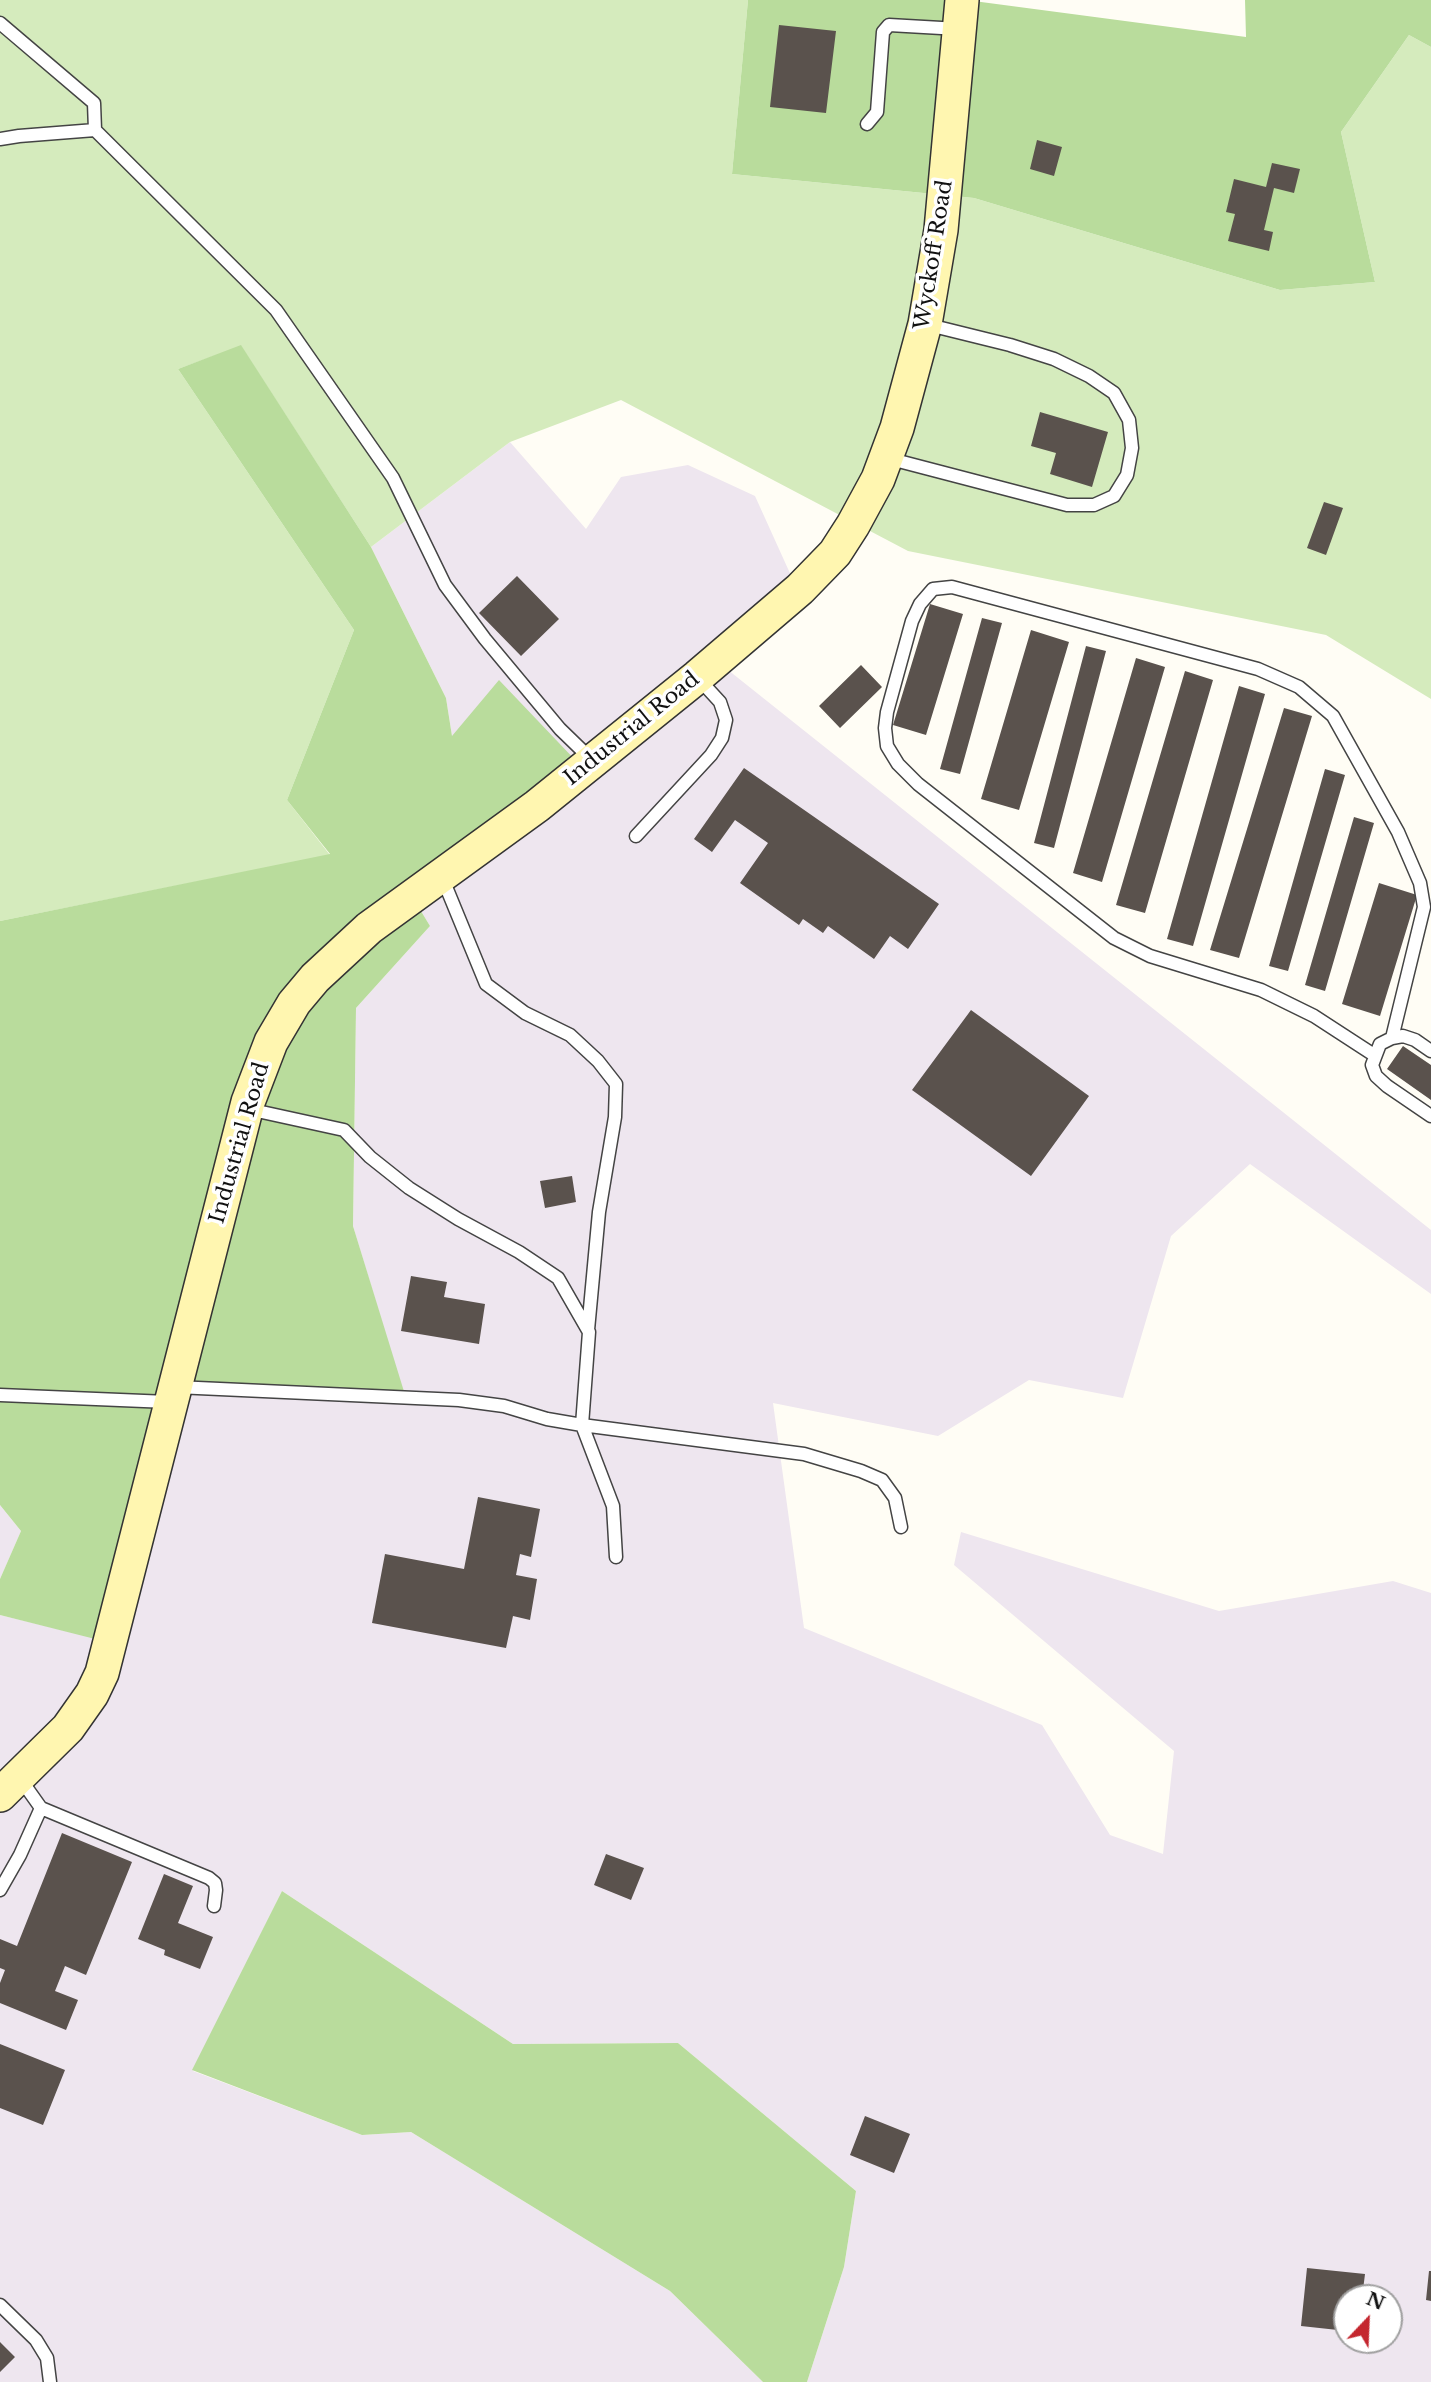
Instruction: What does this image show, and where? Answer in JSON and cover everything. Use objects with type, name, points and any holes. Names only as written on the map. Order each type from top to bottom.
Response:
[{"type":"street","name":"Wyckoff Road","points":[[867,500],[897,428],[925,324],[941,230],[961,14]]},
{"type":"street","name":"Industrial Road","points":[[9,1786],[68,1728],[92,1694],[102,1673],[246,1109],[271,1042],[294,1003],[315,978],[369,928],[527,814],[697,677],[800,589],[835,553],[867,500]]},
{"type":"lane","points":[[867,124],[877,112],[883,32],[889,25],[961,14]]},
{"type":"lane","points":[[0,23],[94,103],[95,130],[275,310],[393,478],[445,586],[560,729],[593,761]]},
{"type":"lane","points":[[0,139],[95,130]]},
{"type":"lane","points":[[886,457],[1067,505],[1094,505],[1114,496],[1127,475],[1132,448],[1129,420],[1114,393],[1090,376],[1054,359],[925,324]]},
{"type":"lane","points":[[1374,1055],[1314,1016],[1261,990],[1150,956],[1114,938],[918,784],[898,764],[887,746],[887,712],[912,621],[920,604],[933,589],[952,587],[1258,669],[1299,687],[1333,716],[1398,832],[1420,883],[1424,907],[1392,1038]]},
{"type":"lane","points":[[636,836],[711,755],[722,738],[726,720],[720,702],[697,677]]},
{"type":"lane","points":[[442,876],[486,984],[525,1013],[570,1035],[598,1061],[617,1084],[615,1117],[599,1212],[582,1425],[613,1506],[616,1557]]},
{"type":"lane","points":[[1431,1051],[1415,1040],[1403,1036],[1392,1038],[1380,1044],[1372,1065],[1376,1076],[1431,1116]]},
{"type":"lane","points":[[246,1109],[344,1130],[370,1157],[409,1188],[558,1278],[588,1330]]},
{"type":"lane","points":[[0,1395],[459,1400],[504,1406],[547,1419],[582,1425],[804,1454],[862,1471],[882,1479],[895,1497],[901,1527]]},
{"type":"lane","points":[[9,1786],[41,1808],[209,1878],[215,1883],[214,1906]]},
{"type":"lane","points":[[0,1890],[20,1855],[41,1808]]},
{"type":"lane","points":[[0,2305],[36,2340],[47,2358],[50,2382]]},
{"type":"shaded area","points":[[510,442],[586,529],[621,477],[688,465],[755,496],[798,591],[713,658],[1431,1230],[1431,1294],[1250,1164],[1171,1236],[1123,1398],[1029,1380],[938,1436],[773,1403],[804,1628],[1042,1725],[1110,1835],[1163,1854],[1174,1751],[954,1565],[961,1532],[1219,1611],[1393,1581],[1431,1593],[1431,2382],[807,2382],[844,2267],[856,2191],[678,2043],[513,2044],[282,1891],[193,2071],[362,2135],[411,2132],[670,2291],[763,2382],[0,2382],[0,1615],[111,1642],[177,1385],[405,1398],[353,1226],[356,1008],[430,926],[407,888],[452,736],[446,698],[371,547]]},
{"type":"shaded area","points":[[0,1505],[21,1531],[0,1579]]},
{"type":"green space","points":[[0,0],[748,0],[732,174],[974,198],[1280,290],[1375,282],[1341,132],[1409,35],[1431,47],[1431,699],[1326,635],[908,551],[621,400],[510,442],[371,547],[241,346],[178,369],[354,630],[287,800],[330,855],[0,921]]},
{"type":"green space","points":[[748,0],[966,0],[1246,37],[1245,0],[1431,0],[1431,47],[1409,35],[1341,132],[1375,282],[1280,290],[974,198],[732,174]]},
{"type":"green space","points":[[241,345],[371,547],[446,698],[452,736],[499,680],[578,763],[407,888],[430,926],[356,1008],[353,1226],[406,1398],[177,1385],[111,1643],[0,1615],[0,1579],[21,1531],[0,1505],[0,921],[330,854],[287,800],[354,630],[178,369]]},
{"type":"green space","points":[[282,1891],[513,2044],[678,2043],[856,2191],[844,2267],[807,2382],[763,2382],[670,2291],[411,2132],[362,2135],[192,2070]]},
{"type":"building","points":[[779,25],[836,31],[826,113],[770,107]]},
{"type":"building","points":[[1037,140],[1062,147],[1054,176],[1030,169]]},
{"type":"building","points":[[1272,163],[1300,169],[1294,193],[1274,188],[1264,230],[1273,232],[1269,251],[1228,241],[1235,214],[1226,212],[1234,179],[1266,187]]},
{"type":"building","points":[[1040,412],[1108,432],[1092,487],[1050,474],[1056,453],[1031,446]]},
{"type":"building","points":[[1324,502],[1343,508],[1326,555],[1307,548]]},
{"type":"building","points":[[517,576],[559,619],[521,656],[479,613]]},
{"type":"building","points":[[930,604],[963,614],[926,735],[893,725]]},
{"type":"building","points":[[982,618],[1002,623],[960,774],[940,769]]},
{"type":"building","points":[[1031,630],[1069,642],[1019,810],[981,799]]},
{"type":"building","points":[[1086,646],[1106,651],[1054,848],[1034,843]]},
{"type":"building","points":[[1136,658],[1165,667],[1102,882],[1073,873]]},
{"type":"building","points":[[861,665],[882,687],[840,728],[819,706]]},
{"type":"building","points":[[1185,671],[1213,680],[1145,913],[1116,905]]},
{"type":"building","points":[[1239,686],[1265,694],[1193,946],[1167,939]]},
{"type":"building","points":[[1284,708],[1312,716],[1239,958],[1210,950]]},
{"type":"building","points":[[744,768],[939,904],[908,949],[890,936],[874,959],[828,926],[823,933],[803,919],[799,925],[740,883],[768,843],[735,820],[712,852],[694,839]]},
{"type":"building","points":[[1325,769],[1345,775],[1288,971],[1269,966]]},
{"type":"building","points":[[1354,817],[1374,823],[1325,991],[1305,985]]},
{"type":"building","points":[[1379,883],[1417,895],[1380,1016],[1342,1004]]},
{"type":"building","points":[[971,1010],[1089,1096],[1031,1176],[912,1090]]},
{"type":"building","points":[[1403,1046],[1431,1065],[1431,1100],[1387,1069]]},
{"type":"building","points":[[572,1176],[576,1202],[545,1208],[540,1181]]},
{"type":"building","points":[[411,1276],[447,1282],[444,1297],[485,1304],[479,1344],[401,1331]]},
{"type":"building","points":[[478,1497],[540,1509],[531,1557],[520,1554],[516,1575],[537,1579],[530,1620],[513,1616],[506,1648],[372,1623],[385,1554],[464,1569]]},
{"type":"building","points":[[62,1833],[132,1862],[86,1975],[65,1966],[55,1991],[78,2000],[66,2030],[0,2003],[0,1983],[5,1970],[0,1968],[0,1939],[17,1946]]},
{"type":"building","points":[[606,1854],[644,1868],[631,1900],[594,1885]]},
{"type":"building","points":[[164,1874],[193,1886],[178,1923],[213,1937],[200,1969],[164,1955],[165,1950],[138,1939]]},
{"type":"building","points":[[0,2044],[65,2070],[43,2125],[0,2108]]},
{"type":"building","points":[[865,2116],[910,2134],[894,2173],[850,2155]]},
{"type":"building","points":[[1307,2268],[1365,2274],[1364,2284],[1333,2284],[1333,2329],[1301,2326]]},
{"type":"building","points":[[1431,2271],[1431,2301],[1426,2300]]},
{"type":"building","points":[[0,2342],[15,2357],[0,2372]]}]
